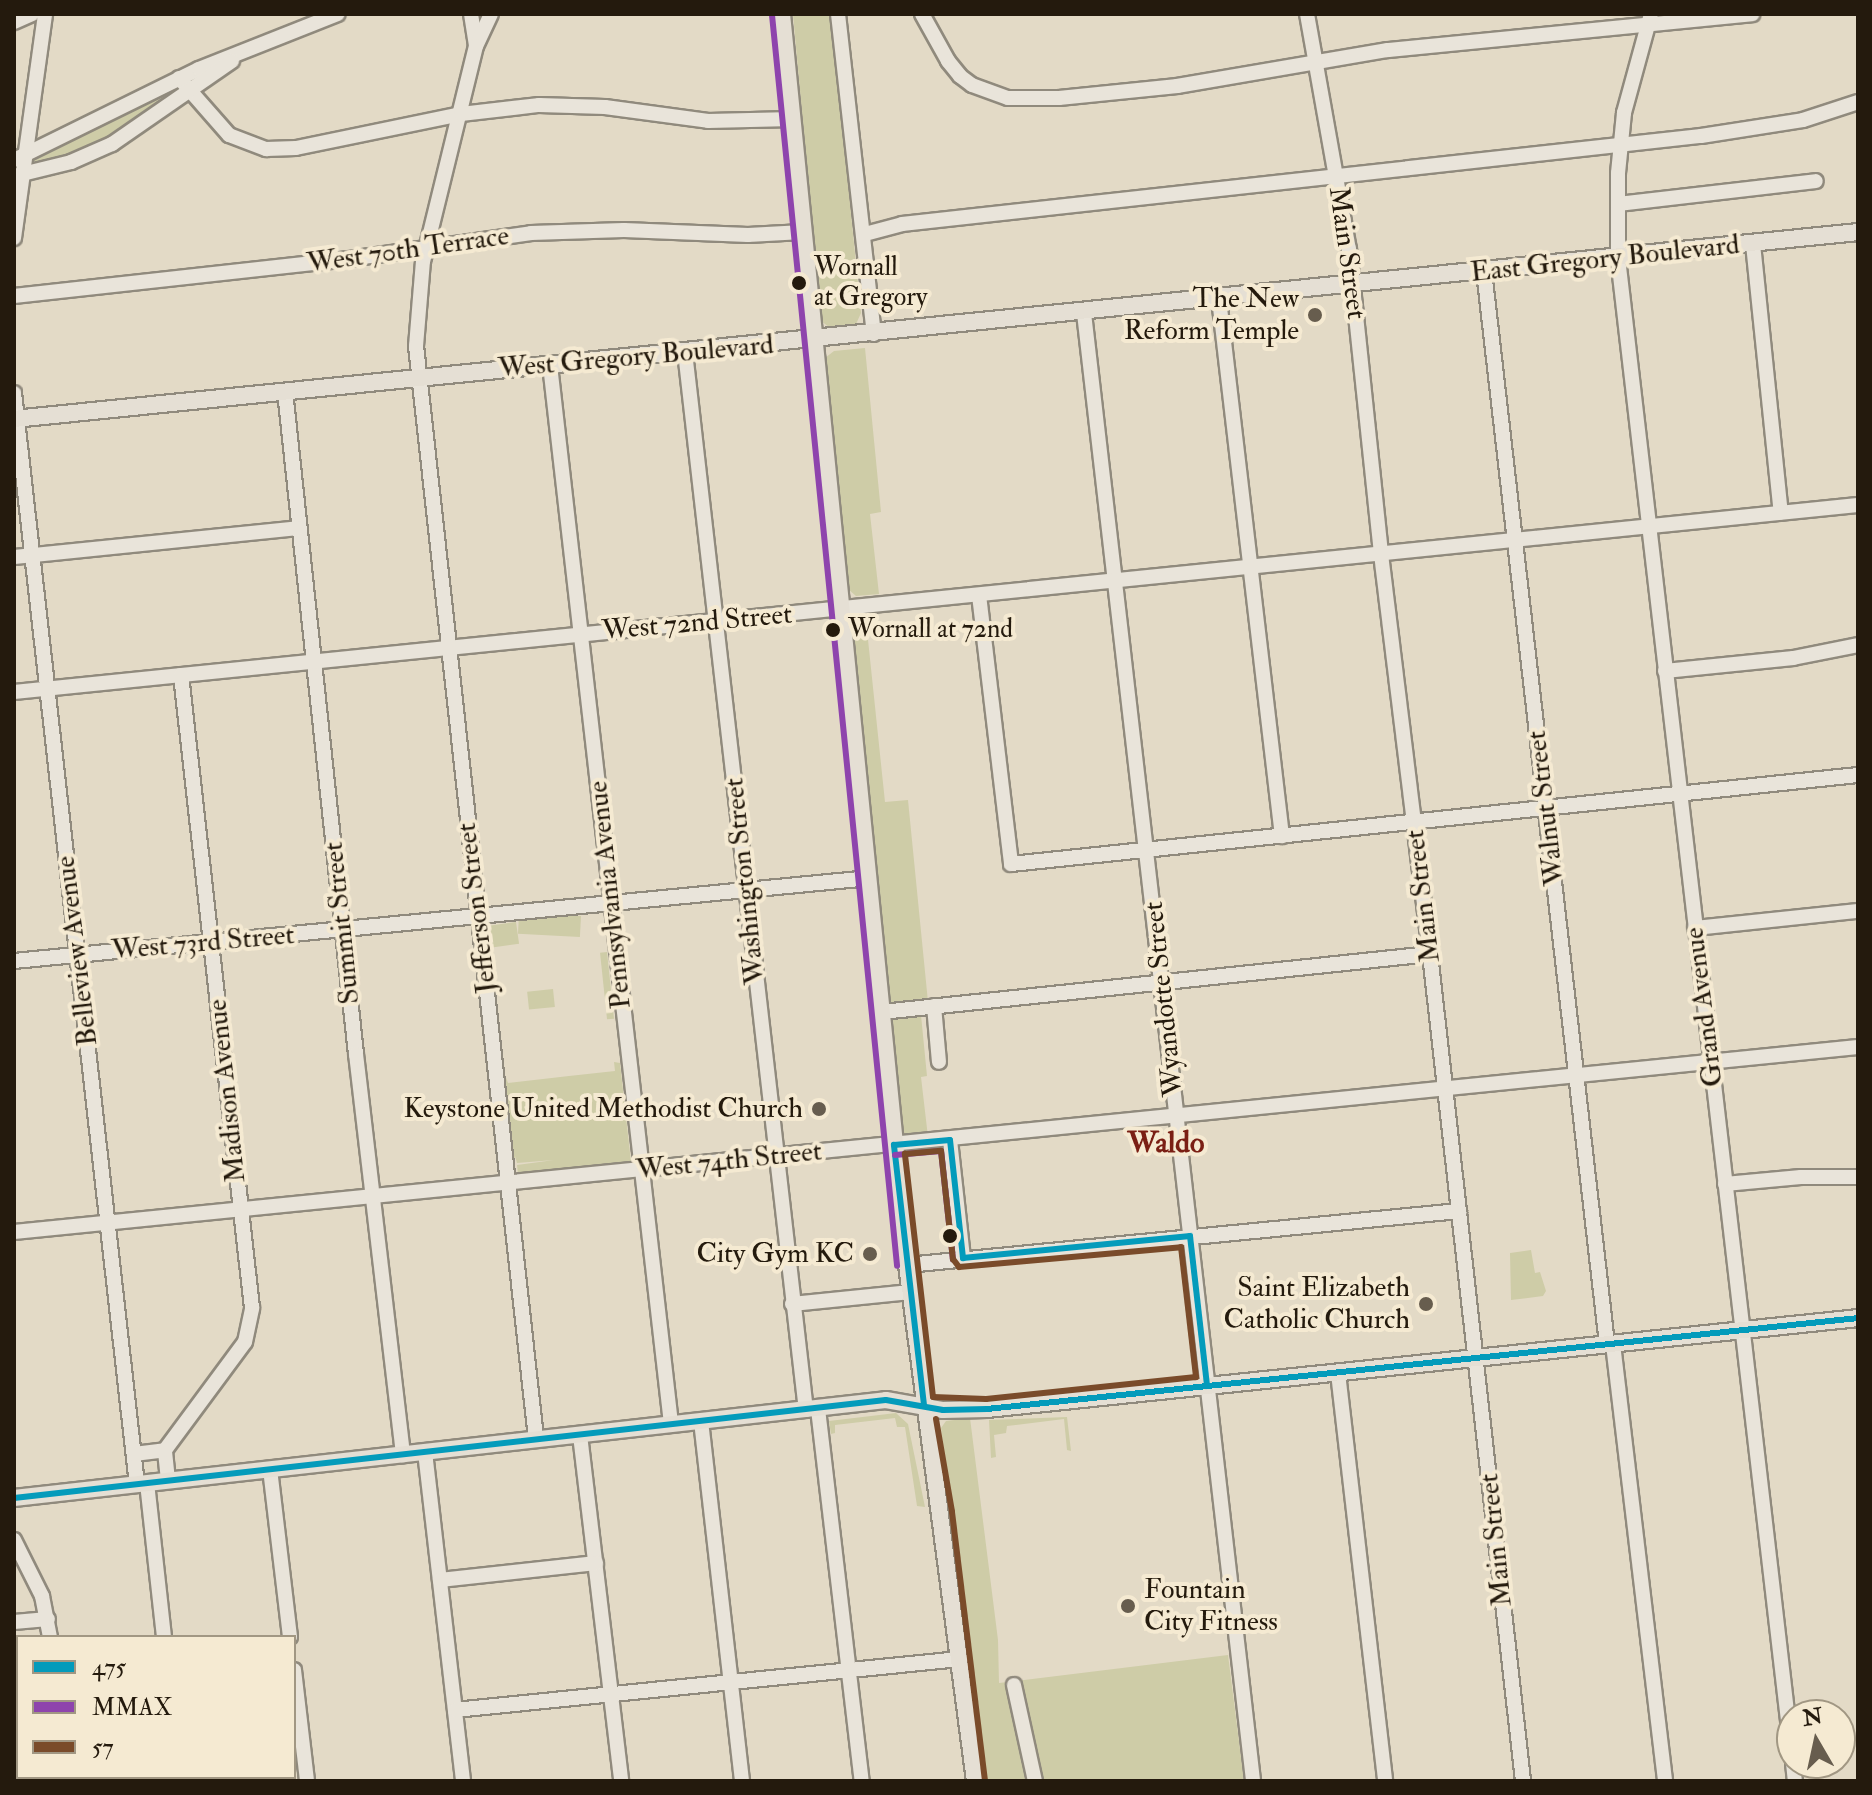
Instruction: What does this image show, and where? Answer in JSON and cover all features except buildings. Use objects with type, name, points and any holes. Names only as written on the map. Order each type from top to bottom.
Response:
[{"type":"main road","points":[[782,14],[907,1265],[975,1781]]},
{"type":"main road","name":"East Gregory Boulevard","points":[[1353,285],[1858,232]]},
{"type":"main road","name":"West Gregory Boulevard","points":[[15,419],[1353,285]]},
{"type":"main road","points":[[14,1498],[886,1400],[943,1410],[987,1409],[1858,1318]]},
{"type":"street","points":[[14,22],[32,14]]},
{"type":"street","points":[[14,238],[19,158],[45,14]]},
{"type":"street","points":[[19,158],[179,78],[338,14]]},
{"type":"street","points":[[471,14],[476,46]]},
{"type":"street","points":[[476,46],[491,14]]},
{"type":"street","points":[[838,14],[874,334]]},
{"type":"street","points":[[922,14],[960,76],[972,85],[1008,98],[1059,98],[1177,86],[1317,60],[1649,20],[1752,14]]},
{"type":"street","name":"Main Street","points":[[1307,14],[1337,175],[1353,285],[1381,554],[1415,821],[1523,1781]]},
{"type":"street","name":"Grand Avenue","points":[[1649,20],[1629,90],[1621,144],[1618,258],[1785,1699]]},
{"type":"street","name":"Jefferson Street","points":[[476,46],[427,248],[416,313],[418,377],[536,1439]]},
{"type":"street","points":[[18,176],[91,154],[139,128],[245,52]]},
{"type":"street","points":[[179,78],[229,135],[266,149],[296,148],[501,108],[568,105],[708,121],[793,119]]},
{"type":"street","points":[[864,229],[1777,125],[1858,102]]},
{"type":"street","points":[[1618,204],[1816,181]]},
{"type":"street","name":"West 70th Terrace","points":[[14,296],[573,230],[748,235],[803,232]]},
{"type":"street","points":[[1753,244],[1781,513]]},
{"type":"street","name":"Walnut Street","points":[[1484,271],[1576,1074],[1665,1781]]},
{"type":"street","points":[[1219,299],[1282,836]]},
{"type":"street","name":"Wyandotte Street","points":[[1084,313],[1253,1781]]},
{"type":"street","name":"Washington Street","points":[[685,352],[792,1304],[812,1409],[862,1781]]},
{"type":"street","name":"Pennsylvania Avenue","points":[[550,365],[671,1424]]},
{"type":"street","name":"Summit Street","points":[[285,391],[403,1455]]},
{"type":"street","name":"Belleview Avenue","points":[[14,393],[134,1454],[142,1483],[164,1635]]},
{"type":"street","name":"West 72nd Street","points":[[14,692],[1858,505]]},
{"type":"street","points":[[14,557],[299,528]]},
{"type":"street","points":[[979,595],[1011,864],[1858,775]]},
{"type":"street","points":[[1665,671],[1793,658],[1858,645]]},
{"type":"street","name":"Madison Avenue","points":[[165,1450],[245,1342],[252,1308],[181,675]]},
{"type":"street","name":"West 73rd Street","points":[[14,961],[869,878]]},
{"type":"street","points":[[1695,928],[1858,911]]},
{"type":"street","points":[[882,1012],[1430,954]]},
{"type":"street","points":[[934,1006],[939,1062]]},
{"type":"street","name":"West 74th Street","points":[[14,1232],[1858,1047]]},
{"type":"street","points":[[950,1140],[963,1258]]},
{"type":"street","points":[[1725,1184],[1801,1177],[1858,1177]]},
{"type":"street","points":[[907,1265],[1459,1211]]},
{"type":"street","points":[[792,1304],[910,1292]]},
{"type":"street","points":[[1338,1373],[1385,1781]]},
{"type":"street","points":[[701,1421],[742,1781]]},
{"type":"street","points":[[580,1435],[621,1781]]},
{"type":"street","points":[[134,1454],[165,1450],[168,1480]]},
{"type":"street","points":[[425,1452],[463,1781]]},
{"type":"street","points":[[270,1469],[290,1635]]},
{"type":"street","points":[[14,1540],[42,1596],[50,1635]]},
{"type":"street","points":[[440,1580],[596,1563]]},
{"type":"street","points":[[14,1622],[48,1619]]},
{"type":"street","points":[[455,1710],[960,1659]]},
{"type":"street","points":[[1014,1685],[1035,1781]]},
{"type":"street","points":[[296,1687],[307,1781]]},
{"type":"shaded area","points":[[793,14],[831,15],[861,313],[856,324],[829,327],[821,321]]},
{"type":"shaded area","points":[[177,85],[182,92],[88,151],[32,166],[34,158]]},
{"type":"shaded area","points":[[865,348],[881,512],[870,514],[879,594],[856,596],[848,589],[825,358],[834,351]]},
{"type":"shaded area","points":[[865,611],[885,802],[908,800],[928,1002],[890,1004],[889,1001],[852,624],[857,613]]},
{"type":"shaded area","points":[[519,913],[581,916],[580,937],[518,934]]},
{"type":"shaded area","points":[[516,922],[519,944],[490,948],[487,926]]},
{"type":"shaded area","points":[[607,952],[614,1019],[607,1019],[600,953]]},
{"type":"shaded area","points":[[553,989],[555,1007],[529,1010],[527,992]]},
{"type":"shaded area","points":[[921,1015],[927,1076],[921,1077],[928,1137],[903,1137],[891,1019]]},
{"type":"shaded area","points":[[614,1062],[620,1063],[631,1162],[518,1174],[517,1165],[554,1160],[517,1163],[515,1156],[515,1167],[505,1075],[508,1083],[615,1071]]},
{"type":"shaded area","points":[[1531,1250],[1535,1273],[1540,1272],[1546,1291],[1543,1296],[1511,1300],[1510,1253]]},
{"type":"shaded area","points":[[896,1413],[908,1424],[925,1507],[917,1506],[905,1427],[897,1427],[895,1418],[835,1425],[835,1433],[831,1434],[829,1421]]},
{"type":"shaded area","points":[[1067,1417],[1071,1451],[1067,1450],[1064,1419],[1007,1426],[1006,1433],[994,1435],[996,1457],[991,1458],[989,1420]]},
{"type":"shaded area","points":[[970,1418],[998,1640],[999,1683],[1228,1655],[1244,1781],[983,1781],[941,1428],[946,1421]]},
{"type":"transit line","name":"MMAX","points":[[772,15],[897,1266]]},
{"type":"transit line","name":"475","points":[[924,1405],[894,1145],[950,1140],[963,1258],[1190,1236],[1207,1386]]},
{"type":"transit line","name":"MMAX","points":[[895,1155],[941,1151],[953,1259]]},
{"type":"transit line","name":"57","points":[[941,1151],[953,1259],[959,1267],[1181,1247],[1196,1377],[986,1399],[933,1397],[905,1154],[941,1151]]},
{"type":"transit line","name":"475","points":[[14,1498],[886,1400],[943,1410],[987,1409],[1858,1318]]},
{"type":"transit line","name":"57","points":[[936,1419],[952,1512],[985,1780]]},
{"type":"place","name":"Wornall at Gregory","points":[[799,283]]},
{"type":"place","name":"The New Reform Temple","points":[[1315,315]]},
{"type":"place","name":"Wornall at 72nd","points":[[833,630]]},
{"type":"place","name":"Keystone United Methodist Church","points":[[819,1109]]},
{"type":"place","name":"City Gym KC","points":[[870,1254]]},
{"type":"place","name":"Saint Elizabeth Catholic Church","points":[[1426,1304]]},
{"type":"place","name":"Fountain City Fitness","points":[[1128,1606]]},
{"type":"district","name":"Waldo","points":[[1166,1143]]}]
